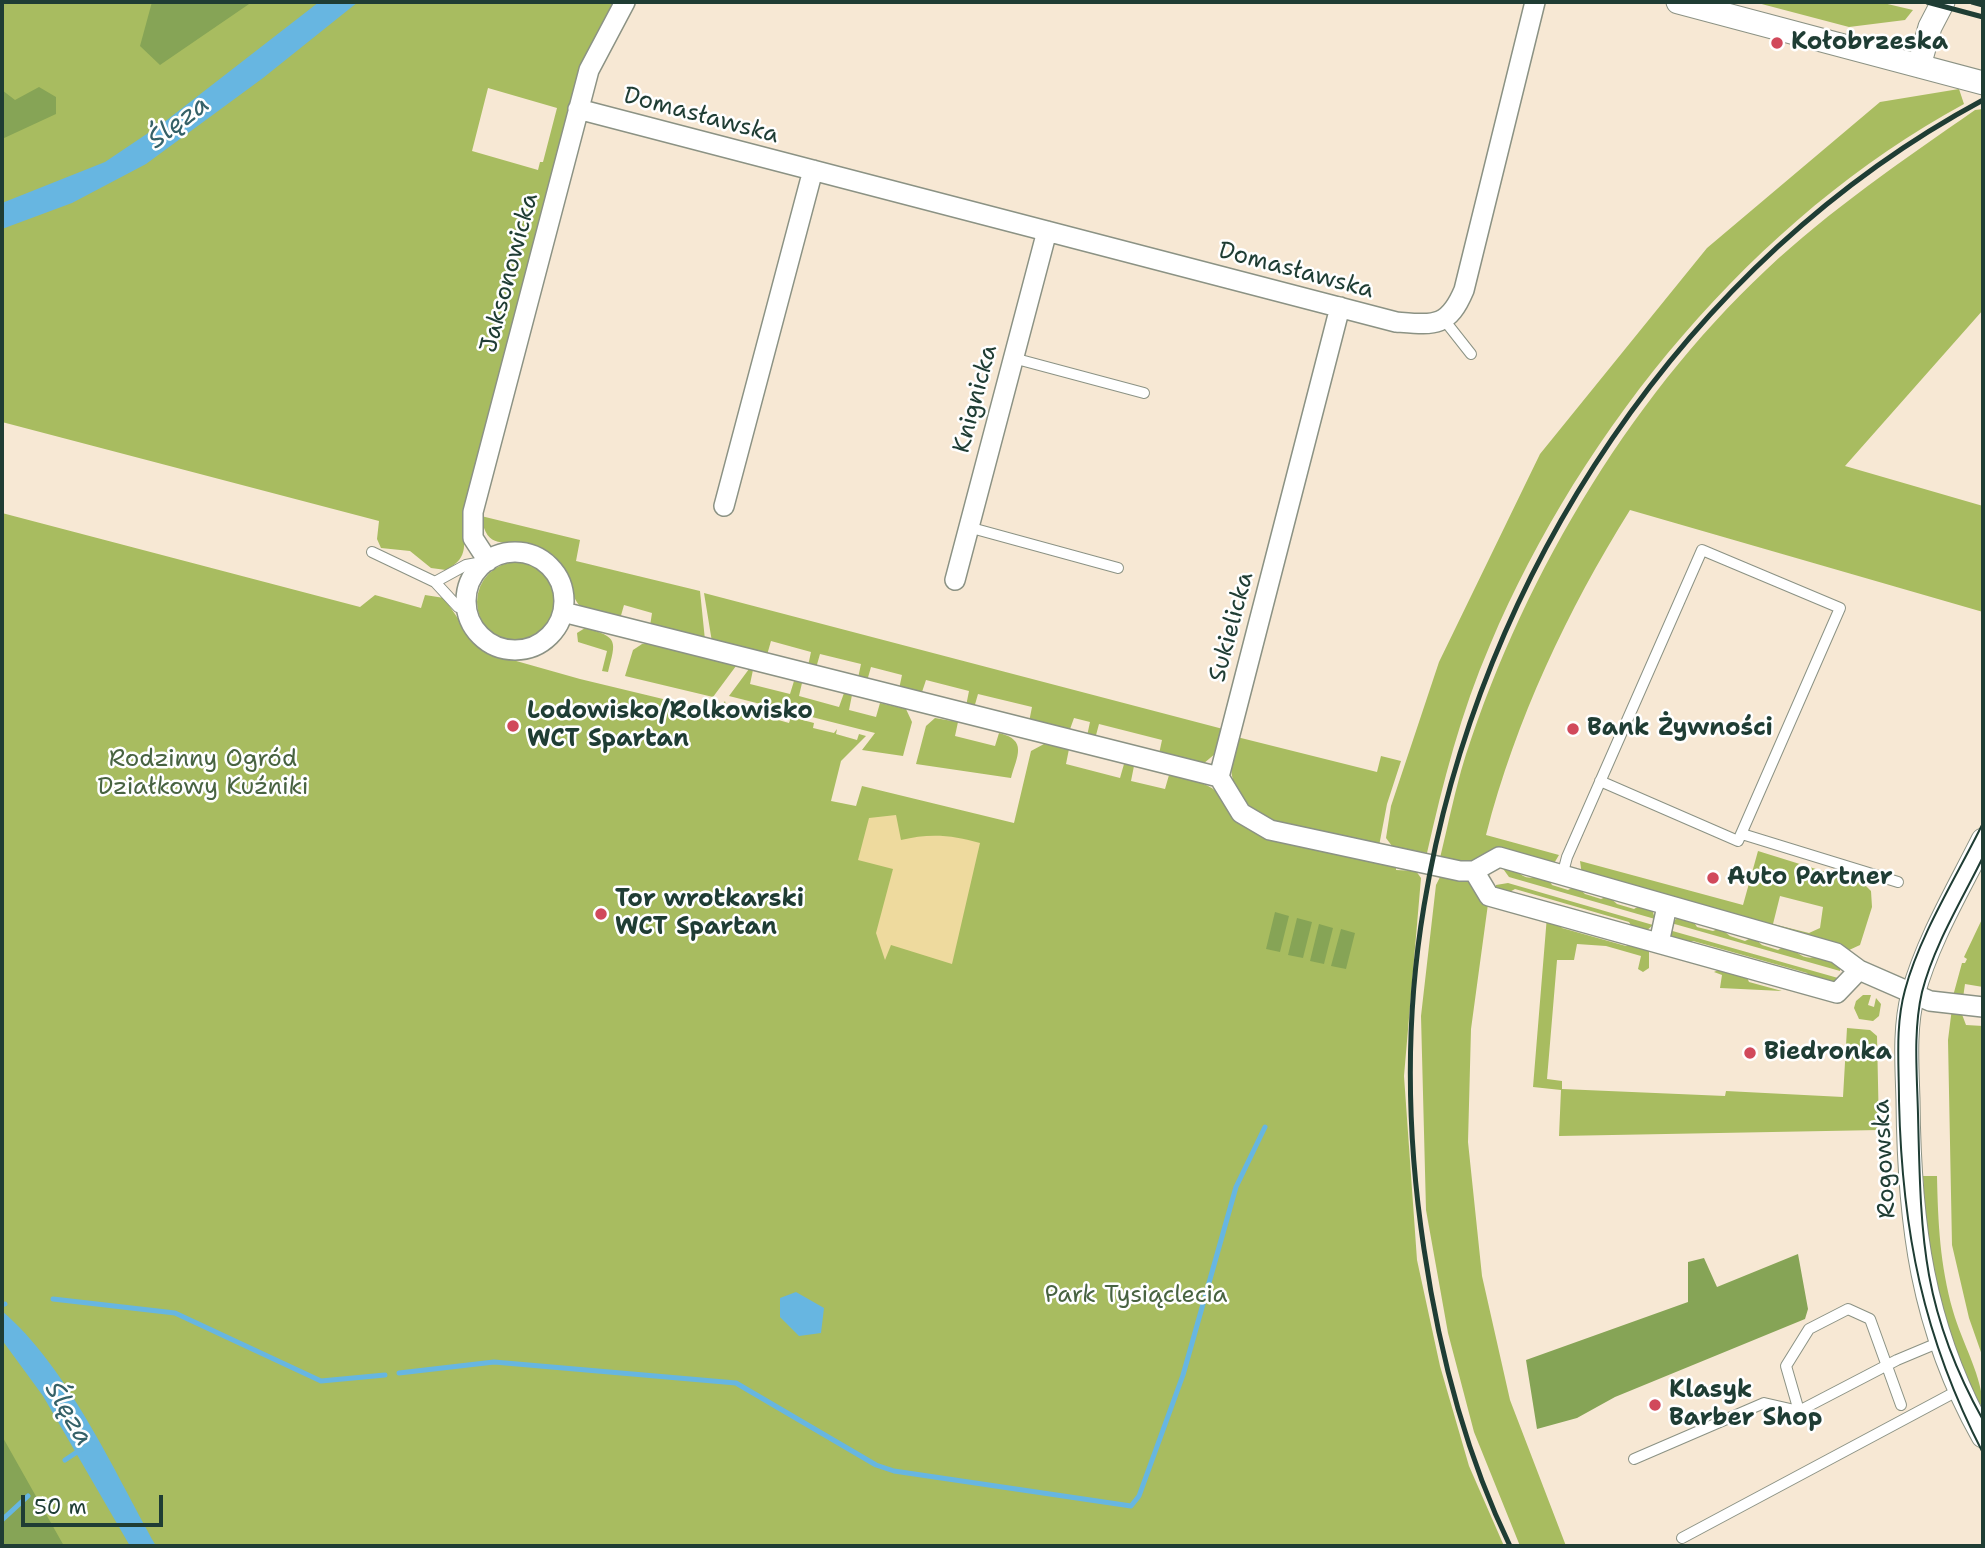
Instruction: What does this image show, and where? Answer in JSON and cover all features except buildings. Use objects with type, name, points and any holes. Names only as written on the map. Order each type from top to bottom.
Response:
[{"type":"street","name":"Jaksonowicka","points":[[488,561],[473,538],[473,512],[589,70],[625,2]]},
{"type":"street","points":[[1445,321],[1456,309],[1464,290],[1535,2]]},
{"type":"street","points":[[1678,2],[1983,83]]},
{"type":"street","points":[[1920,65],[1930,27],[1943,2]]},
{"type":"street","name":"Domasławska","points":[[578,109],[1396,322],[1425,325],[1445,321]]},
{"type":"street","points":[[724,506],[813,170]]},
{"type":"street","name":"Knignicka","points":[[955,580],[1047,231]]},
{"type":"street","name":"Sukielicka","points":[[1219,777],[1340,307]]},
{"type":"street","points":[[520,552],[536,557],[550,566],[559,580],[564,596],[563,612],[548,638],[521,650],[506,649],[486,640],[471,624],[467,610],[470,582],[488,561],[503,554],[520,552]]},
{"type":"street","points":[[563,612],[1219,777],[1241,813],[1270,830],[1460,872],[1474,870],[1499,857],[1836,953],[1859,970],[1942,1004],[1983,1007]]},
{"type":"street","name":"Rogowska","points":[[1983,840],[1928,951],[1913,994],[1907,1060],[1910,1184],[1923,1282],[1940,1342],[1959,1390],[1983,1436]]},
{"type":"street","points":[[1474,870],[1489,896],[1837,993],[1859,970]]},
{"type":"street","points":[[1659,943],[1667,906]]},
{"type":"lane","points":[[1445,321],[1471,354]]},
{"type":"lane","points":[[1013,358],[1144,393]]},
{"type":"lane","points":[[968,527],[1118,568]]},
{"type":"lane","points":[[1562,876],[1567,857],[1600,781],[1702,550],[1840,608],[1738,841],[1600,781]]},
{"type":"lane","points":[[372,552],[435,582],[458,607],[467,610]]},
{"type":"lane","points":[[435,582],[466,565],[488,561]]},
{"type":"lane","points":[[1742,834],[1898,882]]},
{"type":"lane","points":[[1799,1411],[1786,1366],[1808,1329],[1848,1309],[1870,1320],[1889,1364],[1901,1405]]},
{"type":"lane","points":[[1634,1459],[1764,1403],[1799,1411],[1889,1364],[1940,1342]]},
{"type":"lane","points":[[1682,1538],[1959,1390]]},
{"type":"green space","points":[[2,2],[616,2],[580,71],[463,519],[464,549],[454,565],[446,570],[431,568],[410,551],[381,548],[377,539],[379,521],[2,422]],"holes":[[[488,88],[557,108],[543,162],[540,162],[538,170],[472,151]]]},
{"type":"green space","points":[[152,2],[252,2],[160,65],[140,46]]},
{"type":"green space","points":[[1754,2],[1879,2],[1913,10],[1905,20],[1849,27]]},
{"type":"green space","points":[[39,87],[56,97],[56,114],[2,139],[2,90],[15,100]]},
{"type":"green space","points":[[1959,89],[1964,104],[1887,151],[1814,206],[1746,268],[1683,335],[1625,408],[1574,484],[1528,564],[1490,645],[1454,748],[1427,853],[1392,846],[1386,838],[1391,806],[1439,662],[1540,454],[1707,248],[1880,102]]},
{"type":"green space","points":[[1983,109],[1983,310],[1845,466],[1983,506],[1983,612],[1630,510],[1585,587],[1546,667],[1512,749],[1486,835],[1559,855],[1553,865],[1488,854],[1467,863],[1440,858],[1461,771],[1484,702],[1513,634],[1545,567],[1582,501],[1623,438],[1667,378],[1715,322],[1790,248],[1868,186],[1975,110]]},
{"type":"green space","points":[[2,513],[360,607],[375,595],[421,608],[425,595],[444,598],[472,639],[495,655],[580,679],[717,712],[725,701],[726,706],[744,711],[748,706],[747,712],[765,716],[767,711],[768,717],[789,723],[791,717],[814,723],[813,728],[834,733],[837,729],[836,734],[857,740],[859,734],[866,736],[841,761],[831,801],[856,806],[862,786],[1014,823],[1031,751],[1044,744],[1069,749],[1066,764],[1120,778],[1124,764],[1134,766],[1131,781],[1165,789],[1169,775],[1207,785],[1223,797],[1247,826],[1260,835],[1396,864],[1396,870],[1416,871],[1421,878],[1404,1076],[1417,1260],[1440,1366],[1469,1466],[1504,1546],[2,1546]]},
{"type":"green space","points":[[481,516],[580,540],[576,561],[700,591],[705,640],[650,626],[652,613],[624,605],[620,619],[583,608],[573,595],[563,567],[556,558],[545,550],[530,545],[492,539]]},
{"type":"green space","points":[[517,562],[532,565],[545,574],[554,587],[557,602],[554,617],[545,630],[532,639],[517,642],[502,639],[489,630],[480,617],[477,602],[480,587],[489,574],[502,565]]},
{"type":"green space","points":[[704,593],[1223,729],[1216,753],[1203,764],[1159,754],[1162,740],[1099,724],[1095,739],[1087,736],[1090,722],[1074,718],[1069,732],[1029,722],[1032,707],[978,694],[974,708],[966,706],[969,691],[926,680],[921,695],[899,689],[902,675],[871,667],[867,681],[858,678],[861,664],[820,654],[816,668],[808,666],[811,652],[771,641],[767,655],[712,642]]},
{"type":"green space","points":[[585,628],[604,634],[612,642],[613,653],[608,672],[602,671],[607,651],[578,642],[577,633]]},
{"type":"green space","points":[[642,644],[736,666],[713,697],[625,676],[633,650]]},
{"type":"green space","points":[[749,669],[753,670],[750,684],[790,694],[794,681],[802,683],[799,696],[839,707],[844,693],[852,695],[849,710],[876,717],[880,703],[906,709],[912,722],[903,756],[862,750],[875,733],[729,696]]},
{"type":"green space","points":[[935,718],[958,722],[955,736],[995,746],[999,733],[1014,740],[1018,750],[1011,778],[916,764],[926,726]]},
{"type":"green space","points":[[1237,737],[1377,772],[1381,756],[1401,761],[1387,804],[1379,846],[1311,833],[1265,817],[1247,803],[1235,786],[1231,763]]},
{"type":"green space","points":[[1758,851],[1864,884],[1871,891],[1872,907],[1860,945],[1847,951],[1582,875],[1580,861],[1743,905]],"holes":[[[1780,896],[1823,907],[1820,928],[1809,933],[1773,924]]]},
{"type":"green space","points":[[1501,866],[1513,866],[1526,877],[1548,878],[1552,885],[1568,890],[1576,886],[1585,894],[1601,899],[1608,896],[1617,904],[1634,909],[1643,904],[1652,909],[1655,919],[1509,877]]},
{"type":"green space","points":[[1441,875],[1464,877],[1488,904],[1471,1029],[1468,1142],[1482,1276],[1510,1400],[1566,1546],[1520,1546],[1474,1432],[1448,1333],[1426,1210],[1421,1016],[1436,885]]},
{"type":"green space","points":[[1508,883],[1653,925],[1645,932],[1635,932],[1629,922],[1515,889],[1506,894],[1496,891],[1496,885]]},
{"type":"green space","points":[[1275,912],[1289,916],[1280,952],[1266,949]]},
{"type":"green space","points":[[1547,916],[1556,919],[1562,928],[1626,946],[1635,942],[1649,950],[1649,968],[1643,972],[1638,969],[1641,956],[1606,946],[1577,944],[1574,960],[1557,960],[1547,1079],[1562,1081],[1562,1089],[1725,1096],[1726,1091],[1843,1097],[1847,1028],[1870,1030],[1877,1036],[1879,1130],[1559,1136],[1561,1090],[1533,1087]]},
{"type":"green space","points":[[1680,916],[1691,918],[1697,927],[1713,931],[1720,928],[1730,936],[1745,941],[1753,937],[1762,945],[1778,950],[1785,946],[1805,957],[1820,955],[1840,966],[1840,971],[1671,923]]},
{"type":"green space","points":[[1983,917],[1983,987],[1965,984],[1963,998],[1953,996],[1962,963],[1967,959],[1964,957]]},
{"type":"green space","points":[[1297,918],[1312,922],[1303,958],[1288,955]]},
{"type":"green space","points":[[1319,924],[1333,928],[1324,964],[1310,961]]},
{"type":"green space","points":[[1341,929],[1355,933],[1346,969],[1331,966]]},
{"type":"green space","points":[[1669,930],[1838,978],[1833,983],[1812,981],[1807,973],[1693,941],[1684,945],[1671,938]]},
{"type":"green space","points":[[1722,968],[1745,973],[1749,982],[1782,991],[1720,988],[1722,975],[1714,972]]},
{"type":"green space","points":[[1863,995],[1871,995],[1868,1005],[1874,1007],[1876,998],[1881,1004],[1879,1016],[1873,1021],[1859,1019],[1854,1008],[1856,1001]]},
{"type":"green space","points":[[1952,1008],[1960,1009],[1966,1025],[1983,1026],[1983,1358],[1969,1318],[1952,1245],[1948,1040]]},
{"type":"green space","points":[[1923,1176],[1937,1176],[1945,1277],[1953,1311],[1980,1385],[1983,1409],[1956,1354],[1939,1297],[1928,1237]]},
{"type":"green space","points":[[1798,1254],[1808,1309],[1805,1319],[1615,1397],[1577,1418],[1537,1429],[1526,1360],[1688,1302],[1688,1262],[1704,1258],[1717,1287]]},
{"type":"green space","points":[[2,1436],[64,1546],[2,1546]]},
{"type":"sand","points":[[896,815],[901,840],[941,836],[980,843],[952,964],[891,945],[885,960],[876,933],[893,869],[858,860],[869,818]]},
{"type":"water","name":"Ślęza","points":[[319,2],[358,2],[263,78],[146,164],[72,203],[2,229],[2,203],[105,162],[163,123]]},
{"type":"water","points":[[796,1292],[824,1308],[821,1333],[799,1336],[780,1317],[780,1298]]},
{"type":"water","name":"Ślęza","points":[[2,1311],[48,1360],[68,1390],[88,1421],[156,1546],[130,1546],[43,1396],[2,1340]]},
{"type":"waterway","points":[[399,1373],[494,1362],[736,1383],[876,1465],[894,1471],[1131,1506],[1139,1496],[1183,1375],[1236,1187],[1265,1127]]},
{"type":"waterway","points":[[53,1299],[175,1313],[321,1381],[385,1375]]},
{"type":"waterway","name":"Ślęza","points":[[65,1460],[80,1450]]},
{"type":"waterway","points":[[2,1520],[28,1496]]},
{"type":"tram line","points":[[1983,823],[1929,927],[1911,969],[1902,1004],[1898,1045],[1901,1149],[1911,1239],[1931,1325],[1945,1367],[1983,1453]]},
{"type":"tram line","points":[[1983,857],[1927,974],[1919,1007],[1916,1052],[1921,1198],[1928,1272],[1947,1343],[1983,1420]]},
{"type":"railway","points":[[1927,2],[1983,17]]},
{"type":"railway","points":[[1972,2],[1983,5]]},
{"type":"railway","points":[[1510,1546],[1467,1438],[1446,1363],[1430,1287],[1414,1164],[1410,1078],[1418,949],[1424,906],[1451,783],[1492,663],[1546,548],[1612,439],[1689,338],[1778,247],[1876,167],[1983,100]]},
{"type":"place","name":"Kołobrzeska","points":[[1777,43]]},
{"type":"place","name":"Lodowisko/Rolkowisko WCT Spartan","points":[[513,726]]},
{"type":"place","name":"Bank Żywności","points":[[1573,729]]},
{"type":"place","name":"Auto Partner","points":[[1713,878]]},
{"type":"place","name":"Tor wrotkarski WCT Spartan","points":[[601,914]]},
{"type":"place","name":"Biedronka","points":[[1750,1053]]},
{"type":"place","name":"Klasyk Barber Shop","points":[[1655,1405]]},
{"type":"park label","name":"Rodzinny Ogród Działkowy Kuźniki","points":[[203,774]]},
{"type":"park label","name":"Park Tysiąclecia","points":[[1136,1296]]}]
